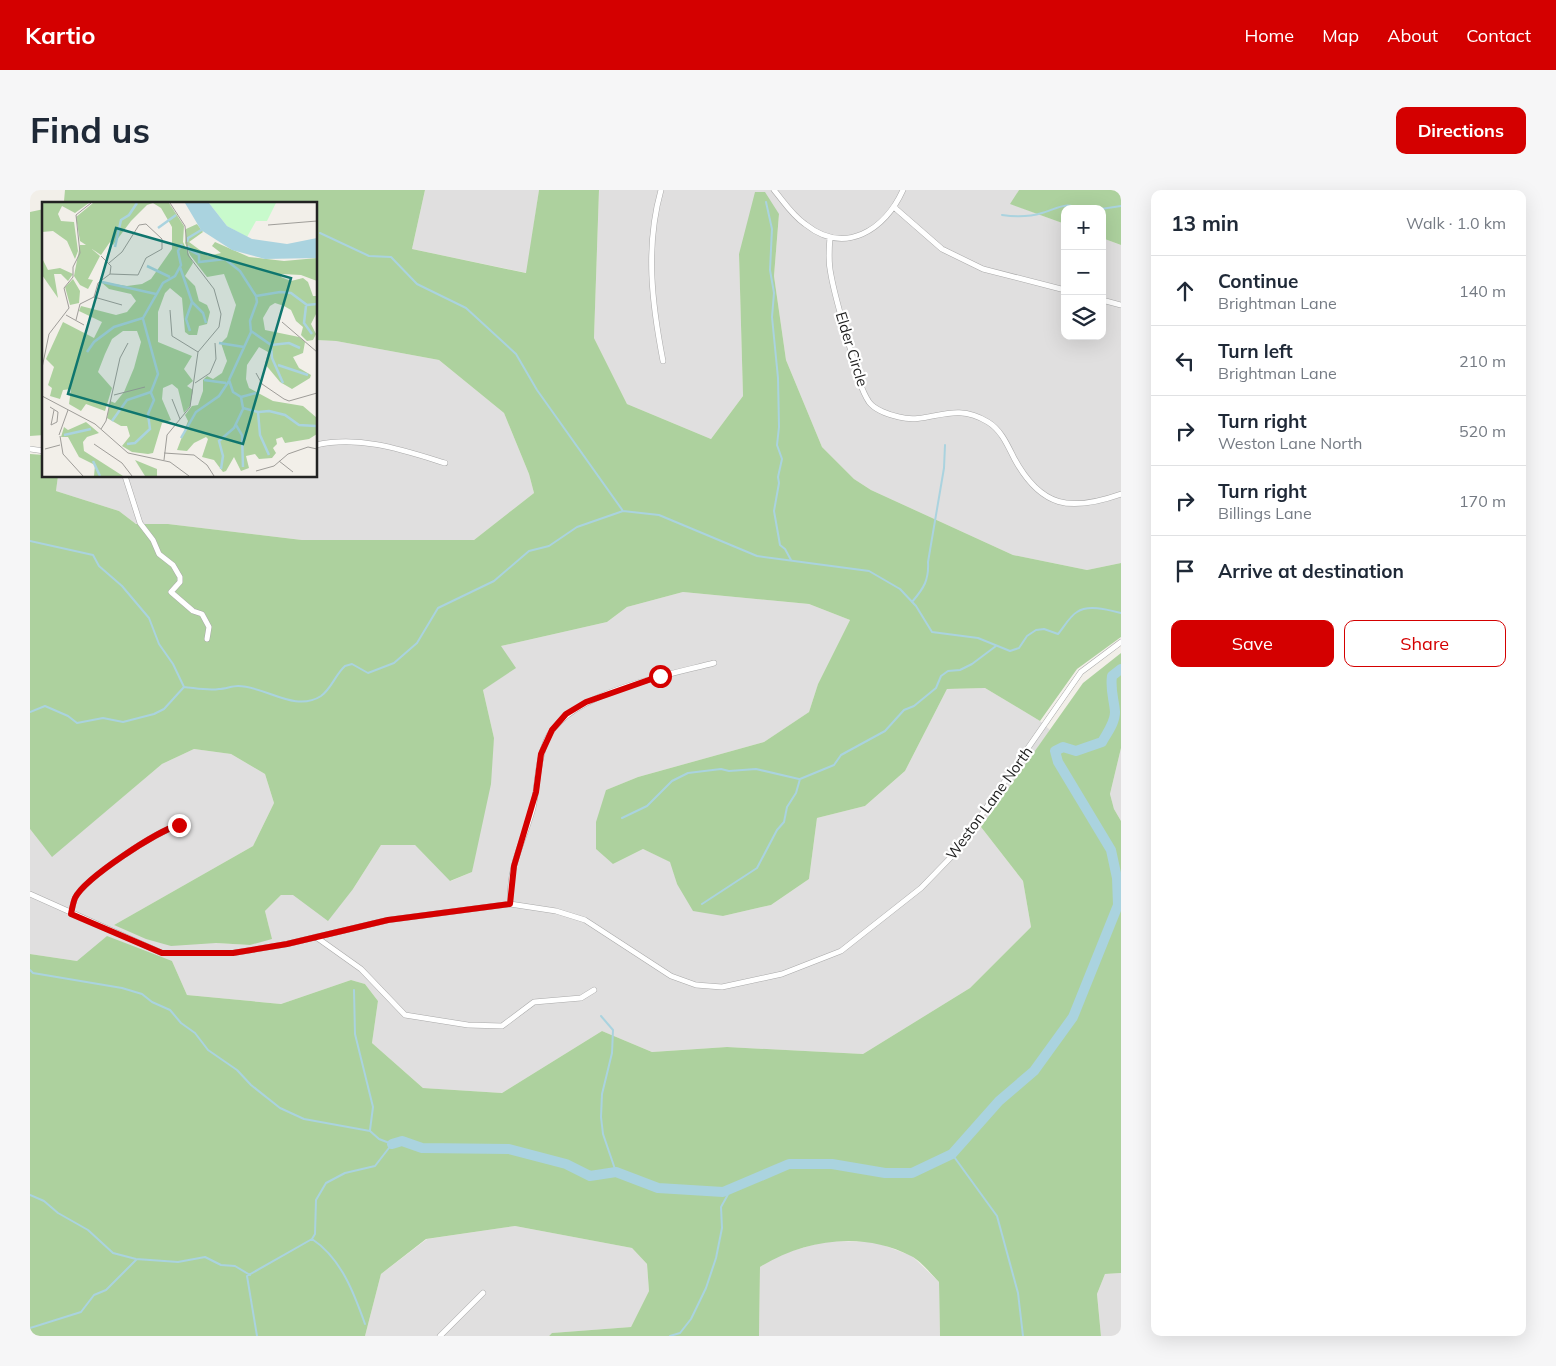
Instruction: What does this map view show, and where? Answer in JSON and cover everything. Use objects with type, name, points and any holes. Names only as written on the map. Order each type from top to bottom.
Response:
[{"type":"street","points":[[660,190],[654,215],[651,266],[654,311],[663,361]]},
{"type":"street","points":[[774,190],[804,224],[830,237],[854,237],[879,225],[895,208],[903,190]]},
{"type":"street","points":[[895,208],[942,249],[983,269],[1061,289]]},
{"type":"street","name":"Elder Circle","points":[[830,237],[829,257],[831,275],[856,367],[870,403],[880,410],[899,417],[913,418],[951,411],[976,416],[988,422],[998,429],[1006,441],[1025,478],[1048,498],[1069,505],[1094,504],[1121,494]]},
{"type":"street","points":[[1106,301],[1121,305]]},
{"type":"street","points":[[318,444],[335,440],[368,442],[446,463]]},
{"type":"street","points":[[126,478],[140,522],[153,540],[159,554],[173,565],[180,577],[180,582],[171,592],[192,611],[202,614],[209,627],[207,639]]},
{"type":"street","name":"Weston Lane North","points":[[30,894],[71,914],[162,953],[233,953],[316,937],[388,920],[510,904],[556,910],[585,920],[671,976],[696,985],[722,987],[782,974],[836,953],[869,930],[921,888],[954,854],[1081,672],[1121,642]]},
{"type":"street","points":[[510,904],[514,866],[536,792],[541,754],[546,739],[556,725],[566,714],[586,702],[660,676],[714,663]]},
{"type":"street","points":[[71,914],[75,898],[108,866],[166,828],[179,825]]},
{"type":"street","points":[[316,937],[361,968],[405,1015],[468,1025],[502,1026],[534,1002],[581,998],[594,990]]},
{"type":"street","points":[[440,1336],[484,1293]]},
{"type":"shaded area","points":[[425,190],[539,190],[527,273],[412,249]]},
{"type":"shaded area","points":[[599,190],[1019,190],[1011,204],[1061,223],[1061,340],[1106,340],[1106,239],[1121,245],[1121,563],[1087,570],[1013,555],[871,490],[854,479],[822,447],[786,360],[774,276],[779,214],[739,254],[743,396],[711,439],[627,404],[594,338]]},
{"type":"shaded area","points":[[318,340],[336,341],[439,360],[504,413],[529,474],[534,493],[474,540],[302,540],[168,524],[136,524],[119,511],[56,491],[58,478],[318,478]]},
{"type":"shaded area","points":[[683,592],[809,604],[850,620],[818,684],[809,712],[764,742],[638,777],[606,790],[613,864],[643,849],[671,862],[677,884],[723,916],[771,905],[809,879],[817,818],[865,806],[905,771],[947,689],[985,688],[1040,721],[1050,730],[981,827],[1023,881],[1031,927],[970,988],[863,1054],[727,1047],[652,1052],[602,1031],[502,1093],[423,1088],[372,1043],[378,1001],[365,984],[351,980],[281,1004],[187,995],[172,961],[77,961],[30,954],[30,829],[52,856],[162,764],[194,749],[231,754],[265,774],[274,803],[253,846],[114,925],[216,943],[250,945],[269,927],[265,911],[281,895],[353,889],[381,845],[415,845],[451,881],[472,872],[494,738],[483,690],[501,646],[607,622],[627,607]]},
{"type":"shaded area","points":[[1121,748],[1121,821],[1114,809],[1110,794]]},
{"type":"shaded area","points":[[515,1226],[632,1248],[647,1264],[649,1291],[631,1327],[553,1333],[549,1336],[365,1336],[381,1274],[427,1239]]},
{"type":"shaded area","points":[[827,1241],[875,1242],[912,1256],[939,1282],[940,1336],[759,1336],[760,1267],[781,1254]]},
{"type":"shaded area","points":[[1121,1273],[1121,1336],[1101,1336],[1097,1294],[1105,1274]]},
{"type":"green space","points":[[65,190],[425,190],[412,249],[526,273],[539,190],[599,190],[594,338],[627,404],[711,439],[743,396],[739,254],[755,192],[765,192],[779,214],[774,276],[786,360],[822,447],[854,479],[871,490],[1013,555],[1087,570],[1121,563],[1121,637],[1077,669],[1040,721],[985,688],[947,689],[905,771],[865,806],[817,818],[809,879],[771,905],[723,916],[693,911],[677,884],[670,862],[643,849],[613,864],[596,849],[596,822],[606,790],[638,777],[764,742],[809,712],[818,684],[850,620],[809,604],[683,592],[627,607],[607,622],[501,646],[516,668],[483,690],[494,738],[491,784],[472,872],[450,881],[415,845],[381,845],[353,889],[328,921],[293,895],[281,895],[265,911],[272,939],[250,945],[216,943],[171,946],[146,939],[114,925],[253,846],[274,803],[265,774],[231,754],[194,749],[162,764],[52,857],[30,829],[30,454],[42,455],[42,478],[58,478],[56,491],[119,511],[136,524],[168,524],[302,540],[474,540],[534,493],[529,474],[504,413],[439,360],[336,341],[318,340],[318,202],[62,202],[64,201]]},
{"type":"green space","points":[[1019,190],[1121,190],[1121,245],[1106,239],[1106,205],[1061,205],[1061,223],[1010,204]]},
{"type":"green space","points":[[42,209],[42,435],[30,436],[30,212]]},
{"type":"green space","points":[[1121,653],[1121,748],[1110,794],[1114,809],[1121,821],[1121,1273],[1105,1274],[1097,1294],[1101,1336],[940,1336],[939,1282],[922,1264],[911,1256],[893,1248],[854,1241],[834,1242],[796,1250],[777,1257],[760,1267],[759,1336],[549,1336],[552,1333],[631,1327],[649,1291],[647,1264],[632,1248],[515,1226],[426,1239],[381,1274],[365,1336],[30,1336],[30,954],[77,961],[107,936],[172,961],[187,995],[281,1004],[351,980],[365,984],[378,1001],[372,1043],[423,1088],[502,1093],[602,1031],[652,1052],[727,1047],[863,1054],[970,988],[1031,927],[1023,881],[981,827],[1083,683]]},
{"type":"waterway","points":[[766,202],[772,229],[770,270],[774,293],[772,317],[778,378],[779,427],[777,445],[782,459],[774,511],[780,545],[785,549],[791,560]]},
{"type":"waterway","points":[[1002,215],[1032,215],[1061,206]]},
{"type":"waterway","points":[[1106,208],[1121,206]]},
{"type":"waterway","points":[[320,233],[369,256],[391,257],[417,284],[466,308],[516,354],[537,390],[623,511],[659,515],[757,556],[869,571],[900,589],[916,606],[932,632],[978,638],[1010,651],[1019,648],[1027,636],[1036,630],[1044,629],[1058,634],[1072,616],[1087,608],[1099,608],[1121,613]]},
{"type":"waterway","points":[[912,602],[923,588],[927,579],[928,562],[944,468],[945,445]]},
{"type":"waterway","points":[[30,541],[93,555],[99,566],[122,586],[149,618],[159,644],[173,664],[184,687],[210,690],[236,686],[248,687],[301,702],[321,696],[345,666],[352,664],[368,673],[394,663],[417,643],[438,608],[494,581],[529,551],[549,546],[577,527],[623,511]]},
{"type":"waterway","points":[[702,904],[757,868],[777,830],[784,822],[787,807],[796,793],[800,779],[834,765],[841,755],[885,731],[904,710],[914,706],[936,688],[941,676],[948,671],[960,670],[972,664],[996,646]]},
{"type":"waterway","points":[[392,1144],[402,1141],[422,1148],[509,1149],[566,1164],[590,1176],[616,1172],[658,1188],[723,1192],[789,1164],[832,1164],[885,1173],[912,1173],[952,1154],[999,1101],[1034,1071],[1073,1017],[1118,905],[1117,878],[1111,850],[1058,762],[1055,751],[1063,747],[1076,751],[1102,742],[1115,716],[1111,686],[1112,676],[1121,669]]},
{"type":"waterway","points":[[30,712],[45,706],[68,716],[77,723],[103,718],[123,722],[154,714],[164,709],[184,687]]},
{"type":"waterway","points":[[622,818],[647,806],[672,781],[688,773],[721,769],[729,771],[756,769],[799,779]]},
{"type":"waterway","points":[[30,970],[33,973],[122,988],[142,994],[152,1002],[170,1010],[181,1023],[195,1033],[208,1050],[237,1070],[251,1085],[280,1108],[304,1119],[370,1131],[379,1139],[392,1144],[375,1166],[345,1173],[326,1183],[316,1200],[315,1234],[312,1239],[247,1276],[257,1336]]},
{"type":"waterway","points":[[354,990],[355,1034],[373,1107],[370,1130]]},
{"type":"waterway","points":[[601,1016],[613,1030],[612,1053],[602,1094],[601,1117],[603,1134],[616,1172]]},
{"type":"waterway","points":[[952,1154],[997,1216],[1018,1293],[1023,1336]]},
{"type":"waterway","points":[[670,1336],[680,1333],[691,1319],[706,1288],[716,1258],[722,1228],[721,1207],[731,1189]]},
{"type":"waterway","points":[[30,1195],[44,1201],[58,1213],[88,1230],[113,1253],[136,1259],[178,1262],[205,1257],[221,1265],[235,1266],[250,1275]]},
{"type":"waterway","points":[[312,1239],[339,1266],[351,1288],[365,1324]]},
{"type":"waterway","points":[[30,1328],[81,1312],[94,1295],[106,1290],[136,1260]]},
{"type":"route","points":[[179,825],[166,828],[108,866],[75,898],[71,914],[162,953],[233,953],[287,944],[388,920],[510,904],[514,866],[532,810],[539,764],[546,739],[559,721],[575,708],[586,702],[660,676]]}]
